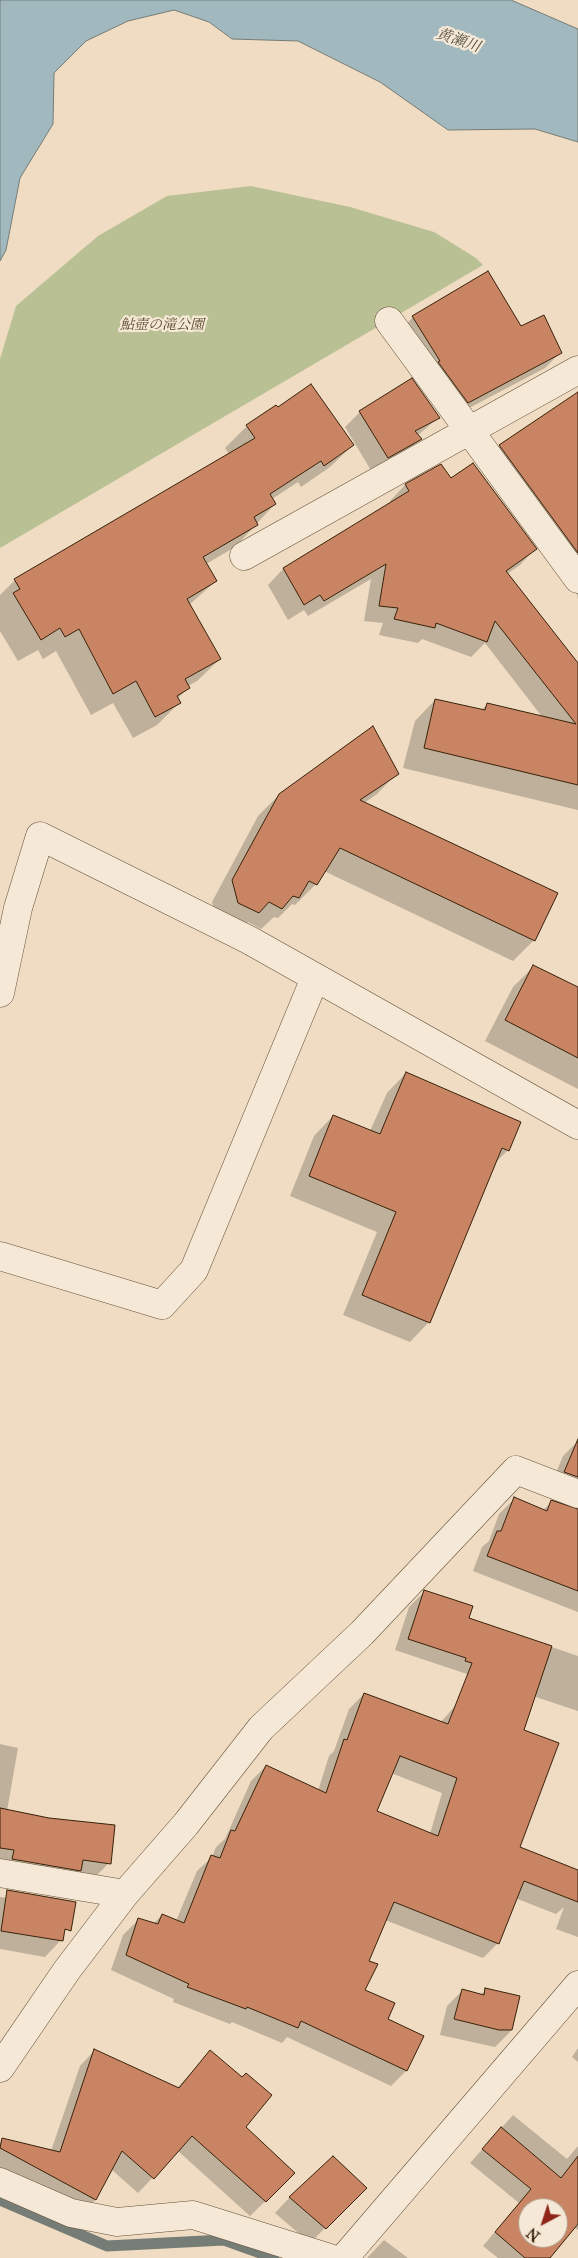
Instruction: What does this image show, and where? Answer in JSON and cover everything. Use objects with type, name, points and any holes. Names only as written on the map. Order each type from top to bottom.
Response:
[{"type":"street","points":[[389,320],[469,432],[573,561]]},
{"type":"street","points":[[244,556],[578,370]]},
{"type":"street","points":[[0,993],[18,908],[40,836],[249,940],[578,1125]]},
{"type":"street","points":[[0,1256],[162,1305],[194,1270],[314,978]]},
{"type":"street","points":[[0,2068],[66,1970],[125,1894],[186,1824],[261,1728],[362,1633],[516,1470],[578,1494]]},
{"type":"street","points":[[0,1873],[125,1894]]},
{"type":"street","points":[[344,2258],[578,1985]]},
{"type":"street","points":[[0,2182],[71,2213],[117,2222],[193,2215],[330,2258]]},
{"type":"green space","name":"鮎壺の滝公園","points":[[251,186],[350,207],[434,232],[476,258],[483,265],[0,548],[0,359],[16,306],[98,236],[167,196]]},
{"type":"water","name":"黄瀬川","points":[[0,0],[511,0],[578,29],[578,142],[535,129],[448,130],[380,82],[298,41],[232,39],[209,22],[174,10],[128,21],[86,41],[54,73],[53,124],[20,178],[6,250],[0,261]]},
{"type":"building","points":[[488,271],[521,326],[544,315],[562,353],[468,403],[438,362],[440,361],[412,316]]},
{"type":"building","points":[[412,378],[440,418],[415,431],[422,439],[388,458],[359,411]]},
{"type":"building","points":[[311,384],[354,445],[324,466],[321,461],[270,494],[276,504],[254,517],[258,525],[203,557],[217,581],[187,599],[221,659],[185,679],[190,688],[177,696],[181,703],[155,717],[136,681],[113,694],[79,629],[65,637],[60,628],[41,640],[13,593],[20,589],[14,579],[255,438],[246,425],[276,405],[278,407]]},
{"type":"building","points":[[578,392],[578,553],[499,445]]},
{"type":"building","points":[[473,463],[537,549],[506,571],[578,663],[578,785],[424,748],[435,699],[485,710],[487,703],[576,724],[495,621],[487,642],[436,623],[435,628],[394,619],[398,608],[379,606],[386,564],[324,601],[320,595],[304,605],[283,568],[409,491],[405,484],[441,464],[451,478]]},
{"type":"building","points":[[373,726],[399,774],[360,800],[558,893],[535,941],[340,848],[317,885],[309,881],[299,898],[293,896],[282,909],[269,902],[259,913],[238,903],[232,880],[279,794]]},
{"type":"building","points":[[533,965],[578,987],[578,1058],[505,1020]]},
{"type":"building","points":[[406,1072],[521,1122],[509,1151],[502,1148],[430,1323],[362,1295],[396,1212],[309,1176],[333,1115],[380,1134]]},
{"type":"building","points":[[578,1439],[578,1477],[564,1472]]},
{"type":"building","points":[[514,1497],[547,1511],[551,1500],[578,1509],[578,1591],[487,1556],[497,1531],[501,1531]]},
{"type":"building","points":[[424,1590],[473,1606],[469,1618],[552,1646],[524,1730],[559,1743],[520,1847],[578,1870],[578,1902],[524,1881],[499,1944],[394,1902],[369,1961],[378,1964],[365,1990],[395,2003],[388,2019],[424,2036],[407,2071],[301,2021],[298,2028],[247,2007],[246,2009],[187,1987],[189,1984],[126,1955],[138,1918],[158,1924],[162,1914],[184,1923],[211,1855],[220,1858],[231,1830],[235,1831],[266,1765],[326,1793],[344,1739],[347,1740],[364,1693],[448,1724],[472,1663],[465,1661],[466,1658],[408,1639]],"holes":[[[400,1756],[457,1778],[438,1836],[377,1811]]]},
{"type":"building","points":[[0,1808],[49,1818],[115,1825],[111,1864],[83,1860],[81,1871],[12,1859],[14,1850],[0,1848]]},
{"type":"building","points":[[7,1890],[76,1902],[71,1931],[65,1929],[63,1941],[1,1931]]},
{"type":"building","points":[[485,1988],[520,1996],[512,2030],[499,2030],[454,2019],[462,1989],[484,1995]]},
{"type":"building","points":[[94,2049],[179,2088],[210,2050],[242,2077],[246,2073],[272,2095],[246,2127],[295,2173],[266,2202],[192,2136],[154,2179],[122,2151],[96,2200],[0,2148],[2,2138],[60,2152]]},
{"type":"building","points":[[501,2127],[561,2178],[578,2156],[578,2224],[568,2236],[568,2198],[523,2198],[531,2189],[482,2149]]},
{"type":"building","points":[[333,2156],[367,2188],[326,2229],[289,2197]]},
{"type":"building","points":[[518,2205],[518,2248],[558,2248],[550,2258],[525,2258],[495,2232]]},
{"type":"waterway","points":[[0,2200],[107,2246],[224,2240],[274,2258]]}]
